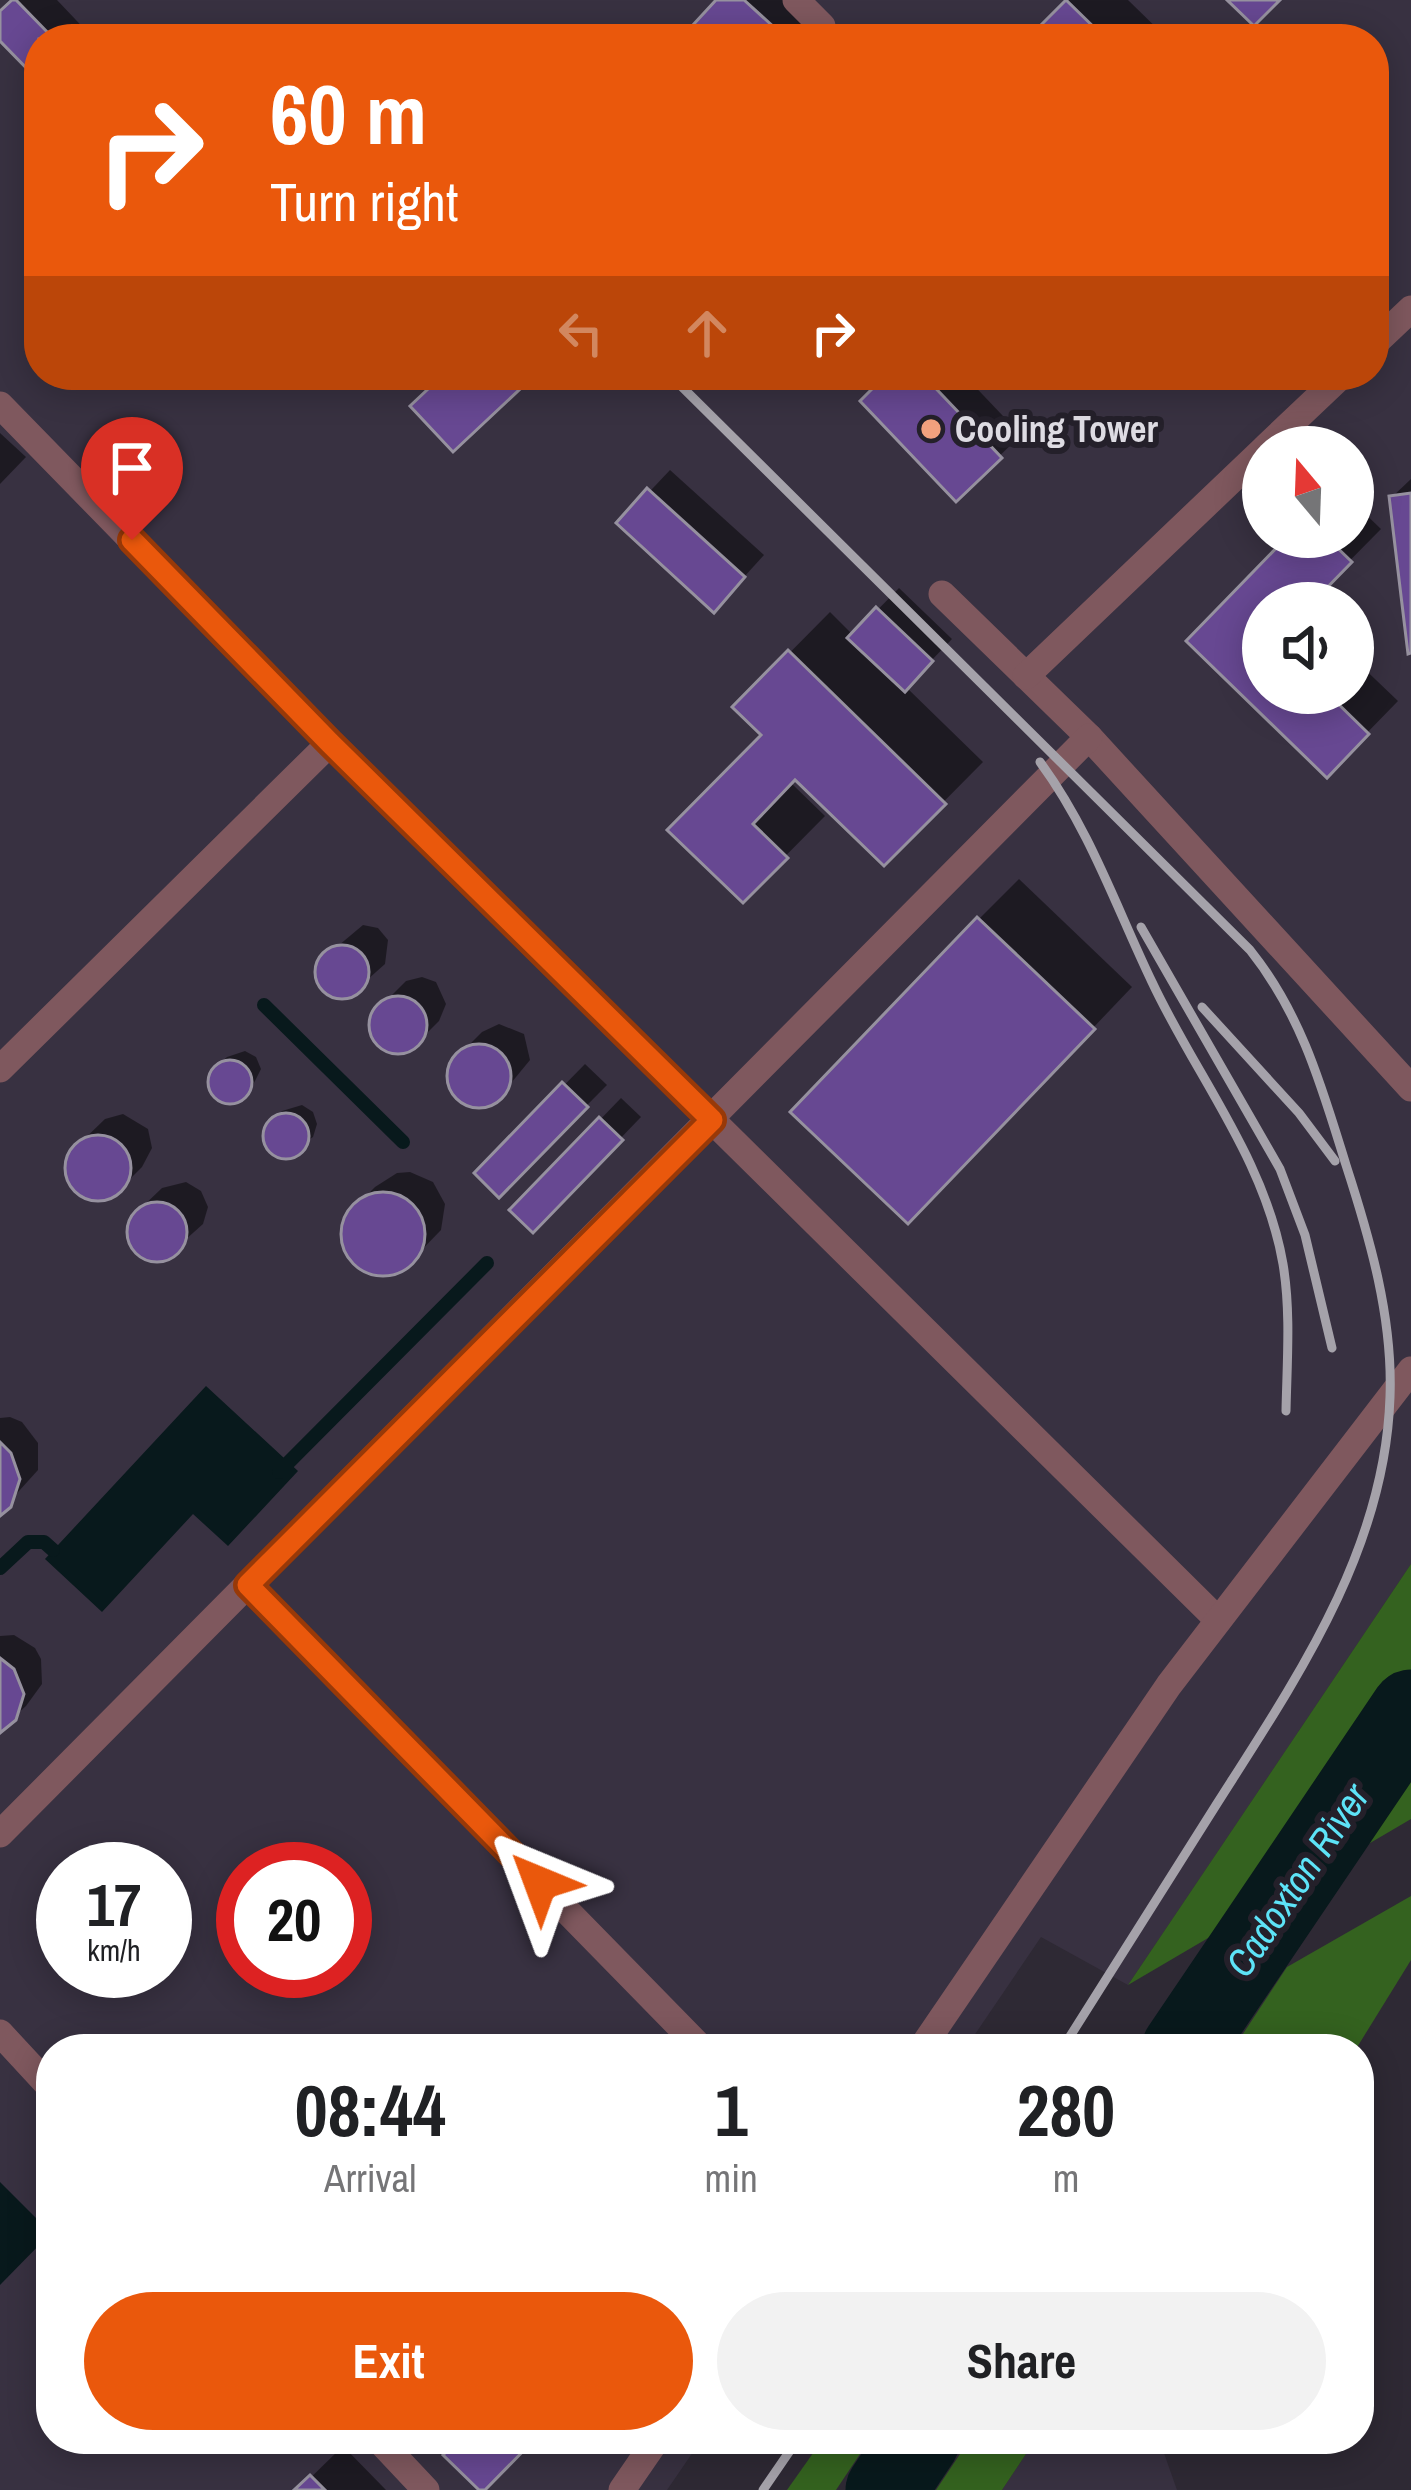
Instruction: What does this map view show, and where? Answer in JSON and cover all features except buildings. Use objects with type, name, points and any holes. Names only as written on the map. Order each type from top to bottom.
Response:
[{"type":"lane","points":[[796,0],[820,24]]},
{"type":"lane","points":[[1389,330],[1411,309]]},
{"type":"lane","points":[[1289,426],[1326,390]]},
{"type":"lane","points":[[0,405],[330,743],[1218,1620]]},
{"type":"lane","points":[[1027,676],[1242,471]]},
{"type":"lane","points":[[942,593],[1089,737],[1411,1088]]},
{"type":"lane","points":[[0,1834],[1089,737]]},
{"type":"lane","points":[[0,1069],[330,743]]},
{"type":"lane","points":[[931,2034],[1168,1685],[1411,1370]]},
{"type":"lane","points":[[248,1585],[687,2034]]},
{"type":"lane","points":[[0,2032],[36,2072]]},
{"type":"lane","points":[[392,2454],[426,2490]]},
{"type":"lane","points":[[622,2490],[647,2454]]},
{"type":"shaded area","points":[[0,0],[1411,0],[1411,1564],[1128,1985],[1041,1937],[975,2034],[36,2034],[36,2454],[692,2454],[667,2490],[0,2490]]},
{"type":"shaded area","points":[[206,1386],[298,1471],[228,1546],[193,1514],[102,1612],[45,1559]]},
{"type":"shaded area","points":[[0,2182],[36,2218],[36,2248],[0,2285]]},
{"type":"shaded area","points":[[1026,2454],[1164,2454],[1177,2490],[1002,2490]]},
{"type":"green space","points":[[1411,1564],[1411,1819],[1128,1985]]},
{"type":"green space","points":[[1411,1896],[1411,1960],[1365,2034],[1243,2034],[1287,1967]]},
{"type":"green space","points":[[812,2454],[860,2454],[836,2490],[787,2490]]},
{"type":"green space","points":[[960,2454],[1026,2454],[1002,2490],[936,2490]]},
{"type":"waterway","points":[[264,1005],[403,1142]]},
{"type":"waterway","points":[[279,1472],[487,1263]]},
{"type":"waterway","points":[[0,1568],[28,1542],[44,1542],[53,1550]]},
{"type":"waterway","name":"Cadoxton River","points":[[1192,2034],[1411,1710]]},
{"type":"waterway","name":"Cadoxton River","points":[[886,2490],[910,2454]]},
{"type":"railway","points":[[685,390],[1250,950],[1284,1000],[1308,1053],[1378,1279],[1388,1338],[1390,1397],[1384,1453],[1354,1560],[1278,1708],[1072,2034]]},
{"type":"railway","points":[[1040,762],[1088,842],[1152,982],[1261,1189],[1283,1264],[1286,1411]]},
{"type":"railway","points":[[1141,927],[1280,1169],[1305,1235],[1332,1348]]},
{"type":"railway","points":[[1202,1007],[1299,1113],[1335,1161]]},
{"type":"railway","points":[[763,2490],[788,2454]]},
{"type":"place","name":"Cooling Tower","points":[[931,429]]},
{"type":"route","points":[[132,540],[712,1120],[248,1585],[540,1883]]}]
